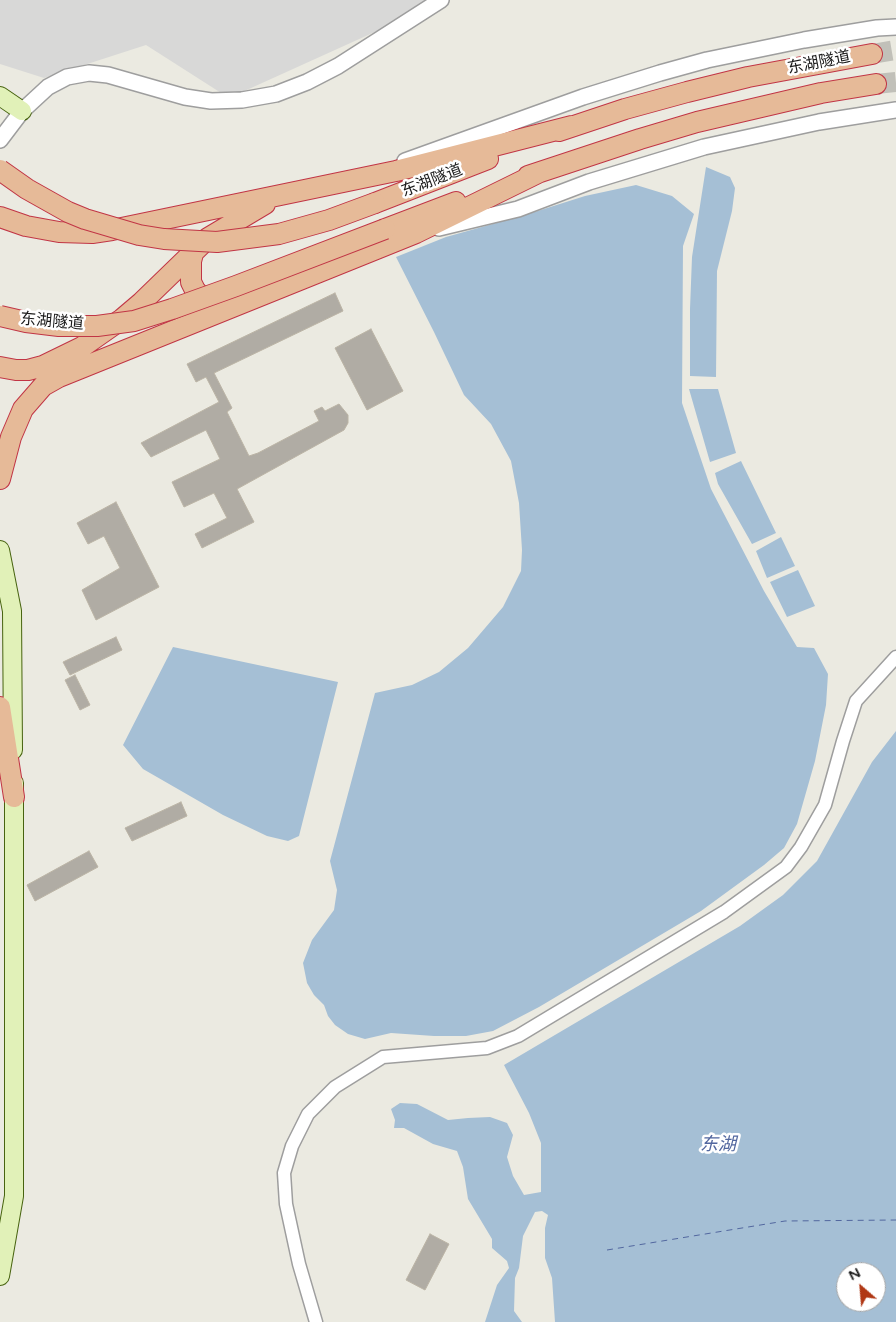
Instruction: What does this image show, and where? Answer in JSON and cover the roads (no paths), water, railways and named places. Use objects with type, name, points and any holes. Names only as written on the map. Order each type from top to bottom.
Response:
[{"type":"highway","name":"东湖隧道","points":[[0,170],[27,189],[68,212],[84,219],[139,235],[164,239],[217,242],[271,236],[303,229],[572,126],[696,90],[815,64],[872,54]]},
{"type":"highway","name":"东湖隧道","points":[[0,316],[26,322],[60,326],[96,326],[134,320],[227,290],[540,172],[640,139],[697,122],[821,93],[876,84]]},
{"type":"highway","points":[[0,217],[40,230],[75,233],[112,230],[415,166],[572,126]]},
{"type":"highway","points":[[0,479],[16,422],[32,397],[43,386],[59,377],[416,233],[540,172]]},
{"type":"highway","points":[[0,367],[16,370],[43,366],[82,347],[122,319],[142,302],[194,250],[224,227],[284,193]]},
{"type":"highway","points":[[194,250],[190,272],[191,282],[195,290],[202,297],[212,302],[224,306],[237,306]]},
{"type":"highway","points":[[0,708],[14,797]]},
{"type":"main road","points":[[0,96],[22,112]]},
{"type":"main road","points":[[0,550],[12,611],[14,797],[14,1166],[12,1207],[0,1276]]},
{"type":"main road","points":[[0,1181],[14,1166]]},
{"type":"street","points":[[0,140],[22,112],[48,87],[67,77],[88,72],[108,75],[185,97],[210,101],[242,100],[276,94],[307,82],[338,66],[441,0]]},
{"type":"street","points":[[339,182],[387,167],[583,97],[660,73],[707,60],[804,40],[877,28],[896,27]]},
{"type":"street","points":[[416,233],[518,209],[605,177],[704,147],[819,122],[896,110]]},
{"type":"street","points":[[316,1322],[298,1264],[286,1204],[284,1173],[292,1146],[308,1114],[335,1087],[383,1057],[487,1048],[518,1036],[724,912],[786,867],[802,847],[826,804],[856,701],[896,657]]},
{"type":"water","points":[[706,167],[730,177],[735,188],[732,211],[717,271],[716,377],[690,376],[692,257]]},
{"type":"water","points":[[636,185],[672,196],[694,214],[683,246],[682,403],[711,489],[764,591],[797,647],[814,648],[828,674],[826,705],[815,761],[797,824],[784,848],[701,911],[539,1007],[493,1031],[466,1036],[391,1033],[365,1039],[348,1034],[335,1025],[328,1016],[324,1005],[314,995],[307,983],[303,963],[312,940],[334,910],[337,890],[330,861],[375,693],[412,685],[439,672],[468,648],[503,607],[521,571],[522,550],[519,503],[511,461],[491,424],[464,395],[396,257],[446,237],[585,196]]},
{"type":"water","points":[[689,389],[718,389],[736,453],[710,462]]},
{"type":"water","points":[[741,461],[776,533],[752,544],[718,484],[715,473]]},
{"type":"water","points":[[781,537],[795,566],[767,578],[756,551]]},
{"type":"water","points":[[798,570],[815,606],[787,617],[770,582]]},
{"type":"water","points":[[173,647],[338,682],[299,836],[288,841],[267,836],[223,815],[143,769],[123,745]]},
{"type":"water","name":"东湖","points":[[896,731],[896,1322],[555,1322],[552,1278],[545,1258],[545,1228],[548,1215],[542,1211],[535,1212],[523,1236],[519,1268],[515,1278],[514,1311],[522,1322],[485,1322],[497,1285],[509,1268],[507,1261],[492,1248],[492,1239],[468,1199],[463,1167],[457,1151],[433,1144],[404,1128],[394,1128],[395,1120],[391,1109],[400,1103],[417,1104],[448,1120],[490,1117],[507,1123],[513,1135],[507,1157],[513,1176],[524,1195],[541,1192],[541,1143],[529,1113],[504,1065],[740,926],[783,895],[817,861],[872,762]]},
{"type":"tunnel","points":[[872,54],[896,50]]},
{"type":"tunnel","points":[[876,84],[896,82]]}]
